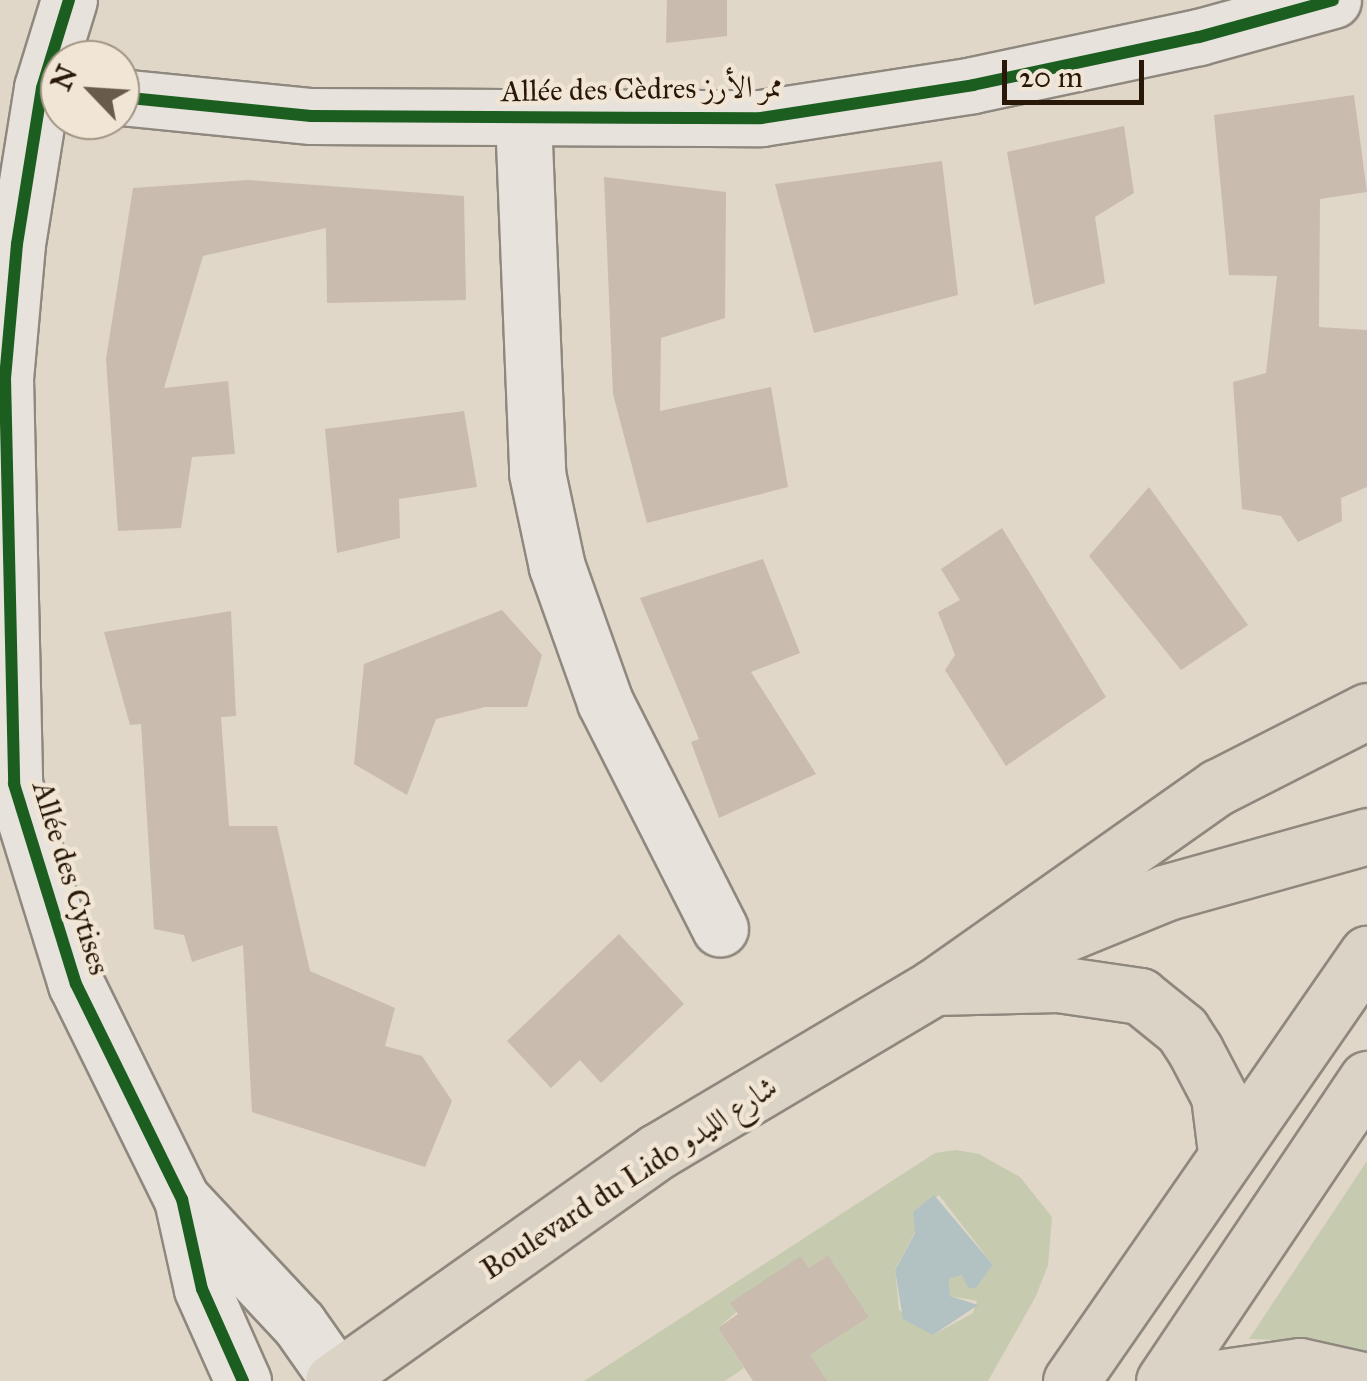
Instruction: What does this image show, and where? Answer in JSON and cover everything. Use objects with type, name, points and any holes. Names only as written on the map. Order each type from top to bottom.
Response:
[{"type":"main road","name":"Boulevard du Lido شارع الليدو","points":[[336,1380],[658,1151],[934,987],[1218,788],[1367,711]]},
{"type":"main road","name":"Boulevard du Lido شارع الليدو","points":[[934,987],[1167,892],[1367,836]]},
{"type":"main road","points":[[1071,1381],[1226,1152],[1367,954]]},
{"type":"main road","points":[[934,987],[1058,984],[1140,996],[1182,1030],[1195,1050],[1219,1096],[1226,1152]]},
{"type":"main road","points":[[1164,1381],[1367,1078]]},
{"type":"main road","points":[[1196,1381],[1300,1366],[1367,1381]]},
{"type":"street","name":"Allée des Cytises","points":[[69,0],[34,85],[5,378],[7,786],[76,984],[182,1198],[202,1289],[243,1381]]},
{"type":"street","name":"Allée des Cèdres ممر الأرز","points":[[140,100],[311,116],[761,118],[991,81],[1333,0]]},
{"type":"street","points":[[523,117],[538,473],[557,566],[605,702],[720,929]]},
{"type":"street","name":"Allée des Cytises","points":[[182,1198],[299,1324],[336,1380]]},
{"type":"green space","points":[[956,1150],[979,1154],[1020,1177],[1052,1217],[1048,1265],[1036,1296],[988,1381],[812,1381],[810,1355],[869,1317],[828,1255],[809,1268],[801,1256],[718,1328],[744,1368],[725,1381],[584,1381],[935,1153]],"holes":[[[939,1195],[993,1265],[976,1288],[963,1275],[949,1279],[950,1296],[977,1301],[973,1313],[933,1335],[899,1310],[895,1269],[916,1230],[913,1216]]]},
{"type":"green space","points":[[1367,1161],[1367,1353],[1315,1341],[1249,1339]]},
{"type":"shaded area","points":[[934,1195],[993,1265],[976,1288],[968,1288],[962,1275],[949,1279],[950,1296],[978,1305],[933,1335],[903,1319],[895,1270],[915,1233],[913,1212]]},
{"type":"building","points":[[667,0],[727,0],[727,36],[666,43]]},
{"type":"building","points":[[1354,95],[1367,192],[1320,199],[1319,327],[1367,330],[1367,487],[1341,498],[1342,521],[1298,542],[1281,516],[1242,509],[1233,382],[1266,373],[1277,276],[1229,275],[1214,115]]},
{"type":"building","points":[[1124,126],[1134,193],[1095,217],[1105,283],[1034,305],[1007,152]]},
{"type":"building","points":[[942,161],[958,295],[814,333],[775,184]]},
{"type":"building","points":[[604,177],[726,192],[725,318],[661,338],[660,411],[771,387],[788,487],[647,523],[613,394]]},
{"type":"building","points":[[248,180],[464,196],[466,300],[327,303],[326,228],[203,256],[164,388],[228,381],[235,454],[192,457],[181,528],[118,531],[106,359],[133,188]]},
{"type":"building","points":[[464,411],[477,487],[399,499],[400,538],[337,553],[325,429]]},
{"type":"building","points":[[1149,487],[1248,625],[1181,670],[1089,556]]},
{"type":"building","points":[[1002,528],[1106,697],[1006,766],[945,670],[955,655],[938,612],[960,600],[941,569]]},
{"type":"building","points":[[763,559],[800,653],[751,672],[816,774],[719,818],[691,742],[699,739],[640,598]]},
{"type":"building","points":[[502,610],[542,655],[527,707],[485,707],[436,719],[407,795],[354,764],[364,664]]},
{"type":"building","points":[[231,611],[236,716],[221,717],[229,826],[277,826],[310,971],[395,1008],[385,1046],[422,1056],[452,1101],[425,1167],[252,1112],[243,945],[192,962],[184,935],[154,929],[141,724],[130,725],[104,632]]},
{"type":"building","points":[[619,934],[684,1004],[601,1083],[580,1060],[551,1088],[507,1041]]},
{"type":"building","points":[[828,1255],[869,1317],[810,1355],[827,1381],[753,1381],[718,1328],[738,1314],[730,1303],[801,1256],[809,1268]]},
{"type":"cycle path","points":[[69,0],[42,88],[17,244],[5,378],[14,784],[76,984],[182,1199],[202,1289],[243,1381]]},
{"type":"cycle path","points":[[140,99],[311,116],[761,118],[973,85],[1199,37],[1333,0]]}]
